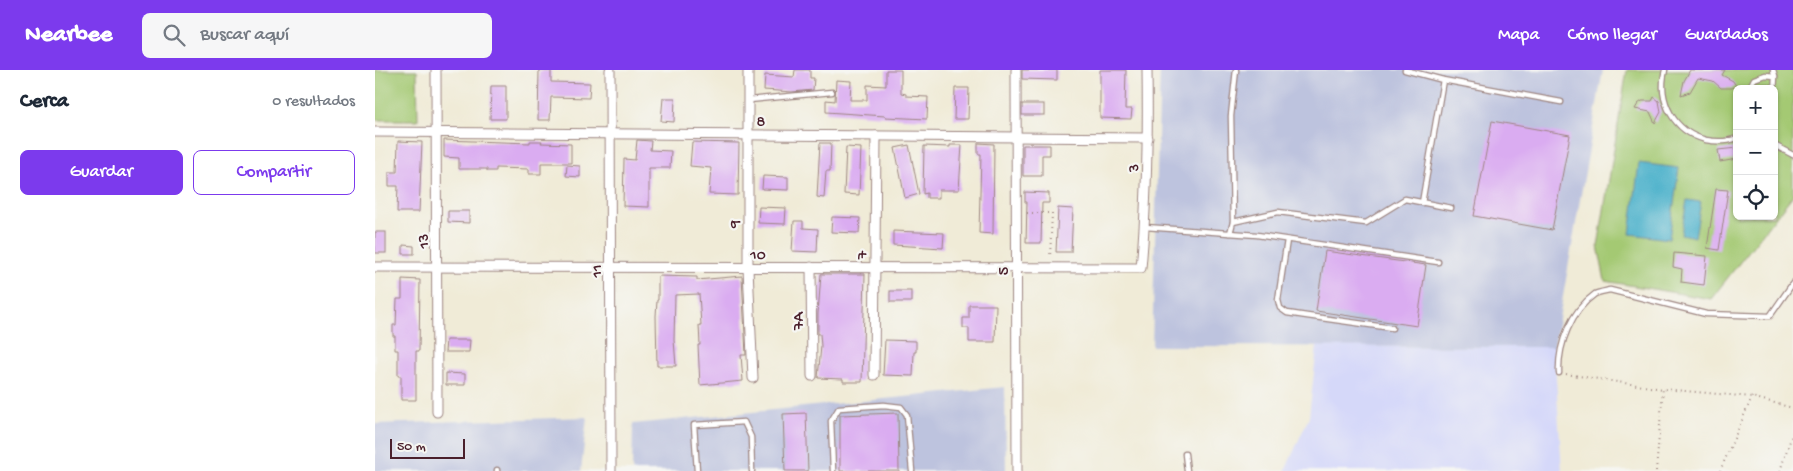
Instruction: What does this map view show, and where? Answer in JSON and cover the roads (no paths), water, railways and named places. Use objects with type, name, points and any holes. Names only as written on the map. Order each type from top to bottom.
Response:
[{"type":"street","name":"13","points":[[436,70],[437,412]]},
{"type":"street","name":"11","points":[[610,70],[611,471]]},
{"type":"street","name":"9","points":[[748,70],[749,268],[753,378]]},
{"type":"street","name":"5","points":[[1016,70],[1017,471]]},
{"type":"street","name":"3","points":[[1141,268],[1145,227],[1148,138],[1147,70]]},
{"type":"street","name":"8","points":[[375,132],[1148,138]]},
{"type":"street","name":"7","points":[[874,375],[876,136]]},
{"type":"street","name":"10","points":[[375,267],[1141,268]]},
{"type":"street","name":"7A","points":[[811,267],[812,376]]},
{"type":"lane","points":[[1230,233],[1233,222],[1231,116],[1235,70]]},
{"type":"lane","points":[[1405,70],[1443,80],[1561,102]]},
{"type":"lane","points":[[1665,70],[1662,81],[1663,99],[1670,115],[1682,128],[1697,137],[1714,142],[1733,139]]},
{"type":"lane","points":[[1751,85],[1754,79],[1774,73]]},
{"type":"lane","points":[[1421,202],[1443,80]]},
{"type":"lane","points":[[747,100],[832,92]]},
{"type":"lane","points":[[1778,147],[1793,155]]},
{"type":"lane","points":[[1233,222],[1278,212],[1366,223],[1405,199],[1451,208]]},
{"type":"lane","points":[[1145,227],[1230,233],[1438,262]]},
{"type":"lane","points":[[1287,240],[1278,300],[1280,308],[1287,313],[1392,328]]},
{"type":"lane","points":[[1559,373],[1558,360],[1570,323],[1577,312],[1596,294],[1610,290],[1706,314],[1770,316],[1793,283]]},
{"type":"lane","points":[[833,471],[831,421],[839,408],[884,405],[901,407],[907,415],[911,471]]},
{"type":"lane","points":[[697,471],[694,425],[744,422],[751,437],[752,471]]},
{"type":"lane","points":[[1185,454],[1187,471]]},
{"type":"water","points":[[1639,163],[1679,168],[1669,239],[1630,234]]},
{"type":"water","points":[[1687,200],[1701,202],[1695,237],[1681,234]]}]
